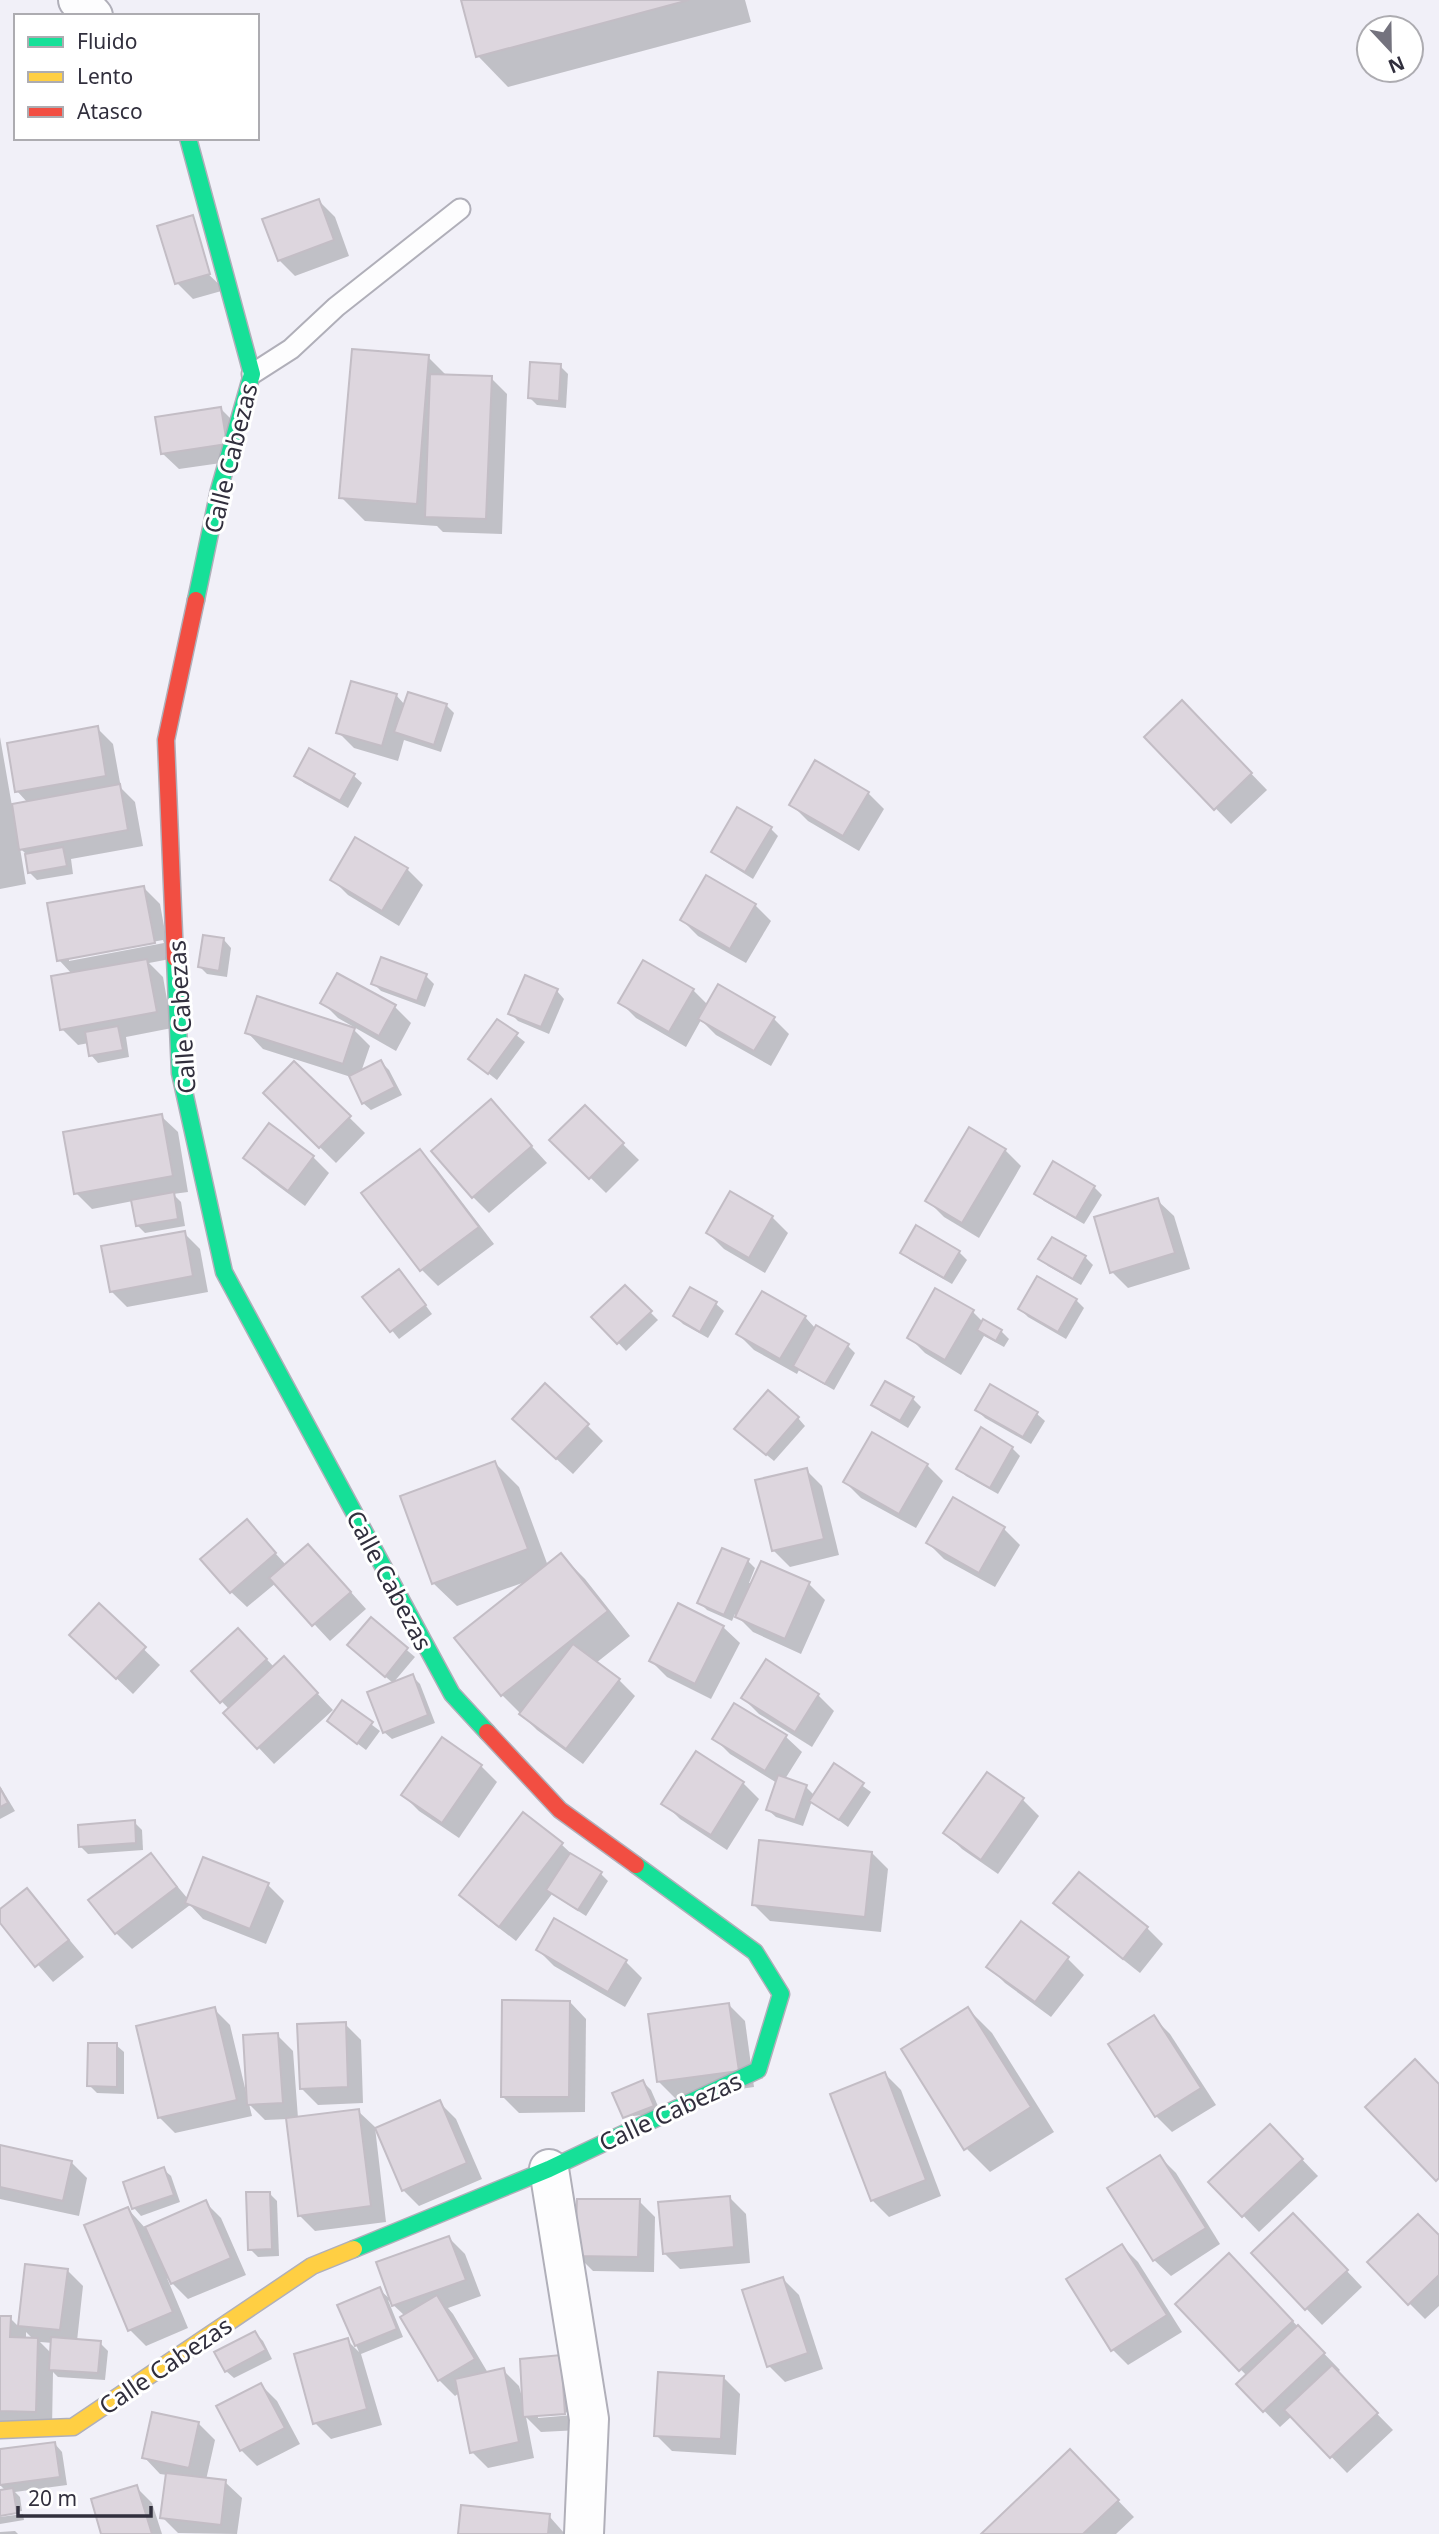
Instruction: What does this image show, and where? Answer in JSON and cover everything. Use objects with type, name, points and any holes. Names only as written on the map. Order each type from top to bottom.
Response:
[{"type":"street","points":[[78,0],[91,14]]},
{"type":"street","name":"Calle Cabezas","points":[[0,2430],[73,2427],[312,2266],[549,2169],[758,2070],[781,1994],[755,1952],[560,1810],[452,1694],[224,1272],[180,1073],[166,740],[219,490],[252,374],[189,140]]},
{"type":"street","points":[[549,2169],[589,2419],[584,2534]]},
{"type":"lane","points":[[252,374],[291,349],[336,307],[460,209]]},
{"type":"building","points":[[461,0],[689,0],[476,57]]},
{"type":"building","points":[[319,199],[334,240],[278,261],[262,219]]},
{"type":"building","points":[[193,215],[210,274],[175,284],[157,226]]},
{"type":"building","points":[[352,349],[429,355],[417,504],[339,498]]},
{"type":"building","points":[[530,362],[561,364],[559,401],[528,398]]},
{"type":"building","points":[[430,374],[492,376],[486,519],[425,517]]},
{"type":"building","points":[[221,407],[227,444],[161,454],[155,417]]},
{"type":"building","points":[[351,681],[397,694],[382,746],[336,733]]},
{"type":"building","points":[[408,692],[447,704],[434,745],[394,732]]},
{"type":"building","points":[[1182,700],[1252,773],[1214,810],[1144,737]]},
{"type":"building","points":[[98,726],[106,776],[15,792],[7,743]]},
{"type":"building","points":[[309,748],[355,774],[340,801],[294,776]]},
{"type":"building","points":[[815,760],[869,792],[843,836],[789,805]]},
{"type":"building","points":[[120,784],[128,830],[19,850],[12,804]]},
{"type":"building","points":[[737,807],[772,827],[745,872],[711,852]]},
{"type":"building","points":[[355,837],[408,868],[382,911],[330,880]]},
{"type":"building","points":[[63,847],[67,866],[28,873],[25,854]]},
{"type":"building","points":[[706,875],[756,904],[730,949],[680,920]]},
{"type":"building","points":[[144,886],[155,943],[57,961],[47,903]]},
{"type":"building","points":[[203,935],[224,938],[219,971],[198,967]]},
{"type":"building","points":[[381,957],[427,974],[417,1001],[371,984]]},
{"type":"building","points":[[147,959],[157,1012],[60,1030],[51,976]]},
{"type":"building","points":[[643,960],[694,989],[669,1032],[618,1003]]},
{"type":"building","points":[[337,973],[396,1005],[379,1036],[320,1003]]},
{"type":"building","points":[[525,975],[558,989],[541,1027],[508,1014]]},
{"type":"building","points":[[718,984],[775,1017],[754,1051],[698,1019]]},
{"type":"building","points":[[257,996],[355,1028],[343,1064],[245,1033]]},
{"type":"building","points":[[497,1019],[518,1033],[488,1074],[468,1059]]},
{"type":"building","points":[[118,1026],[123,1050],[89,1056],[85,1032]]},
{"type":"building","points":[[381,1060],[395,1087],[362,1104],[349,1076]]},
{"type":"building","points":[[294,1061],[351,1116],[319,1148],[263,1093]]},
{"type":"building","points":[[491,1099],[532,1146],[472,1198],[431,1151]]},
{"type":"building","points":[[585,1105],[624,1143],[589,1179],[549,1140]]},
{"type":"building","points":[[162,1114],[173,1176],[74,1194],[63,1132]]},
{"type":"building","points":[[269,1123],[314,1156],[288,1191],[243,1158]]},
{"type":"building","points":[[969,1127],[1006,1149],[962,1223],[925,1201]]},
{"type":"building","points":[[420,1149],[479,1227],[420,1271],[361,1193]]},
{"type":"building","points":[[1053,1161],[1095,1186],[1076,1218],[1034,1194]]},
{"type":"building","points":[[730,1191],[773,1216],[749,1258],[706,1233]]},
{"type":"building","points":[[174,1192],[178,1219],[136,1226],[131,1200]]},
{"type":"building","points":[[1158,1198],[1175,1253],[1110,1273],[1094,1217]]},
{"type":"building","points":[[916,1225],[960,1251],[944,1278],[900,1253]]},
{"type":"building","points":[[185,1231],[193,1276],[110,1292],[101,1246]]},
{"type":"building","points":[[1052,1237],[1086,1256],[1073,1279],[1038,1259]]},
{"type":"building","points":[[399,1269],[426,1305],[390,1332],[362,1297]]},
{"type":"building","points":[[1037,1276],[1077,1299],[1058,1332],[1018,1309]]},
{"type":"building","points":[[625,1285],[652,1311],[617,1344],[591,1317]]},
{"type":"building","points":[[690,1287],[717,1302],[700,1332],[673,1316]]},
{"type":"building","points":[[935,1288],[974,1310],[945,1360],[907,1338]]},
{"type":"building","points":[[762,1291],[806,1316],[780,1359],[736,1334]]},
{"type":"building","points":[[983,1319],[1002,1330],[996,1341],[977,1330]]},
{"type":"building","points":[[816,1325],[849,1344],[825,1384],[793,1366]]},
{"type":"building","points":[[885,1381],[914,1397],[900,1421],[871,1405]]},
{"type":"building","points":[[545,1383],[589,1424],[556,1459],[512,1419]]},
{"type":"building","points":[[990,1384],[1038,1412],[1023,1437],[975,1410]]},
{"type":"building","points":[[768,1390],[799,1417],[766,1455],[734,1429]]},
{"type":"building","points":[[981,1427],[1013,1447],[990,1488],[956,1469]]},
{"type":"building","points":[[872,1432],[928,1464],[899,1514],[843,1482]]},
{"type":"building","points":[[495,1461],[528,1549],[432,1584],[400,1496]]},
{"type":"building","points":[[807,1468],[824,1539],[772,1551],[755,1480]]},
{"type":"building","points":[[953,1497],[1005,1527],[979,1573],[926,1543]]},
{"type":"building","points":[[247,1519],[276,1553],[230,1593],[200,1559]]},
{"type":"building","points":[[308,1544],[351,1592],[312,1626],[269,1578]]},
{"type":"building","points":[[722,1548],[749,1559],[724,1615],[697,1603]]},
{"type":"building","points":[[561,1553],[608,1611],[501,1696],[454,1638]]},
{"type":"building","points":[[761,1561],[810,1582],[785,1639],[735,1617]]},
{"type":"building","points":[[99,1603],[146,1647],[116,1679],[69,1635]]},
{"type":"building","points":[[678,1603],[724,1626],[695,1684],[649,1661]]},
{"type":"building","points":[[371,1617],[408,1648],[385,1677],[347,1645]]},
{"type":"building","points":[[238,1628],[267,1659],[220,1703],[191,1671]]},
{"type":"building","points":[[573,1644],[620,1679],[566,1749],[519,1714]]},
{"type":"building","points":[[284,1656],[318,1693],[257,1749],[223,1713]]},
{"type":"building","points":[[766,1659],[819,1694],[795,1732],[741,1698]]},
{"type":"building","points":[[413,1674],[428,1715],[383,1733],[367,1692]]},
{"type":"building","points":[[342,1700],[373,1722],[357,1744],[327,1721]]},
{"type":"building","points":[[734,1703],[787,1735],[765,1771],[712,1739]]},
{"type":"building","points":[[442,1737],[482,1765],[442,1823],[401,1795]]},
{"type":"building","points":[[696,1751],[744,1782],[711,1835],[661,1804]]},
{"type":"building","points":[[834,1763],[864,1783],[839,1820],[809,1801]]},
{"type":"building","points":[[987,1772],[1024,1798],[981,1860],[943,1833]]},
{"type":"building","points":[[778,1775],[807,1785],[795,1820],[766,1810]]},
{"type":"building","points":[[0,1788],[8,1803],[0,1807]]},
{"type":"building","points":[[523,1812],[563,1843],[499,1927],[459,1895]]},
{"type":"building","points":[[135,1820],[136,1843],[79,1847],[78,1825]]},
{"type":"building","points":[[759,1840],[872,1852],[865,1917],[752,1905]]},
{"type":"building","points":[[151,1853],[177,1887],[115,1934],[88,1900]]},
{"type":"building","points":[[570,1853],[602,1872],[578,1910],[546,1890]]},
{"type":"building","points":[[203,1857],[269,1883],[250,1929],[185,1903]]},
{"type":"building","points":[[1079,1872],[1148,1927],[1123,1959],[1053,1903]]},
{"type":"building","points":[[27,1888],[69,1940],[35,1967],[0,1923],[0,1909]]},
{"type":"building","points":[[554,1918],[627,1960],[608,1992],[536,1950]]},
{"type":"building","points":[[1021,1921],[1069,1957],[1035,2002],[986,1967]]},
{"type":"building","points":[[502,2000],[570,2001],[569,2097],[501,2097]]},
{"type":"building","points":[[729,2003],[739,2071],[657,2082],[648,2014]]},
{"type":"building","points":[[215,2007],[237,2100],[158,2118],[136,2026]]},
{"type":"building","points":[[968,2007],[1031,2107],[964,2150],[901,2049]]},
{"type":"building","points":[[1154,2015],[1201,2088],[1155,2117],[1108,2044]]},
{"type":"building","points":[[346,2022],[348,2087],[300,2089],[297,2024]]},
{"type":"building","points":[[278,2033],[283,2103],[247,2105],[243,2035]]},
{"type":"building","points":[[88,2043],[117,2043],[117,2087],[87,2086]]},
{"type":"building","points":[[1415,2059],[1439,2084],[1439,2178],[1436,2181],[1365,2107]]},
{"type":"building","points":[[885,2072],[926,2180],[871,2201],[830,2094]]},
{"type":"building","points":[[643,2080],[654,2106],[623,2118],[612,2093]]},
{"type":"building","points":[[440,2100],[467,2163],[402,2191],[375,2128]]},
{"type":"building","points":[[359,2109],[371,2206],[298,2216],[286,2118]]},
{"type":"building","points":[[1270,2124],[1303,2159],[1242,2217],[1208,2182]]},
{"type":"building","points":[[0,2145],[72,2161],[63,2201],[0,2187]]},
{"type":"building","points":[[1160,2155],[1206,2228],[1153,2261],[1107,2188]]},
{"type":"building","points":[[164,2167],[174,2195],[132,2209],[123,2182]]},
{"type":"building","points":[[246,2192],[270,2192],[272,2249],[248,2250]]},
{"type":"building","points":[[730,2196],[734,2247],[663,2254],[658,2202]]},
{"type":"building","points":[[577,2199],[640,2199],[638,2257],[575,2256]]},
{"type":"building","points":[[206,2200],[231,2258],[171,2284],[145,2227]]},
{"type":"building","points":[[128,2207],[173,2312],[128,2331],[84,2225]]},
{"type":"building","points":[[1293,2213],[1348,2270],[1305,2310],[1251,2253]]},
{"type":"building","points":[[1418,2214],[1439,2235],[1439,2275],[1408,2305],[1367,2262]]},
{"type":"building","points":[[449,2236],[466,2280],[392,2306],[376,2262]]},
{"type":"building","points":[[1122,2244],[1167,2315],[1111,2351],[1066,2279]]},
{"type":"building","points":[[1229,2253],[1293,2321],[1239,2371],[1175,2304]]},
{"type":"building","points":[[25,2264],[68,2269],[60,2330],[18,2326]]},
{"type":"building","points":[[783,2277],[808,2353],[767,2367],[742,2290]]},
{"type":"building","points":[[380,2287],[397,2329],[355,2346],[337,2305]]},
{"type":"building","points":[[437,2295],[475,2359],[438,2381],[400,2317]]},
{"type":"building","points":[[0,2316],[11,2316],[10,2337],[38,2338],[36,2412],[0,2411]]},
{"type":"building","points":[[1298,2325],[1325,2353],[1263,2412],[1236,2384]]},
{"type":"building","points":[[255,2331],[266,2350],[225,2372],[214,2352]]},
{"type":"building","points":[[51,2337],[101,2341],[98,2373],[49,2370]]},
{"type":"building","points":[[348,2338],[367,2409],[313,2424],[294,2354]]},
{"type":"building","points":[[561,2355],[565,2414],[523,2417],[520,2359]]},
{"type":"building","points":[[1332,2365],[1378,2413],[1330,2458],[1284,2410]]},
{"type":"building","points":[[504,2368],[519,2442],[470,2453],[455,2379]]},
{"type":"building","points":[[658,2372],[724,2376],[721,2439],[654,2436]]},
{"type":"building","points":[[261,2383],[285,2428],[240,2451],[216,2406]]},
{"type":"building","points":[[152,2412],[199,2422],[189,2468],[142,2458]]},
{"type":"building","points":[[55,2442],[60,2477],[0,2485],[0,2449]]},
{"type":"building","points":[[1070,2449],[1119,2500],[1083,2534],[981,2534]]},
{"type":"building","points":[[166,2473],[226,2480],[221,2525],[160,2518]]},
{"type":"building","points":[[137,2485],[152,2534],[101,2534],[91,2499]]},
{"type":"building","points":[[13,2488],[17,2513],[0,2516],[0,2490]]},
{"type":"building","points":[[461,2505],[550,2514],[548,2534],[458,2534]]},
{"type":"traffic: fast","points":[[189,140],[252,374],[219,490],[196,600]]},
{"type":"traffic: fast","points":[[175,958],[180,1073],[224,1272],[452,1694],[487,1732]]},
{"type":"traffic: fast","points":[[354,2249],[549,2169],[758,2070],[781,1994],[755,1952],[636,1865]]},
{"type":"traffic: slow","points":[[0,2430],[73,2427],[312,2266],[354,2249]]},
{"type":"traffic: jam","points":[[175,958],[166,740],[196,600]]},
{"type":"traffic: jam","points":[[487,1732],[560,1810],[636,1865]]}]
